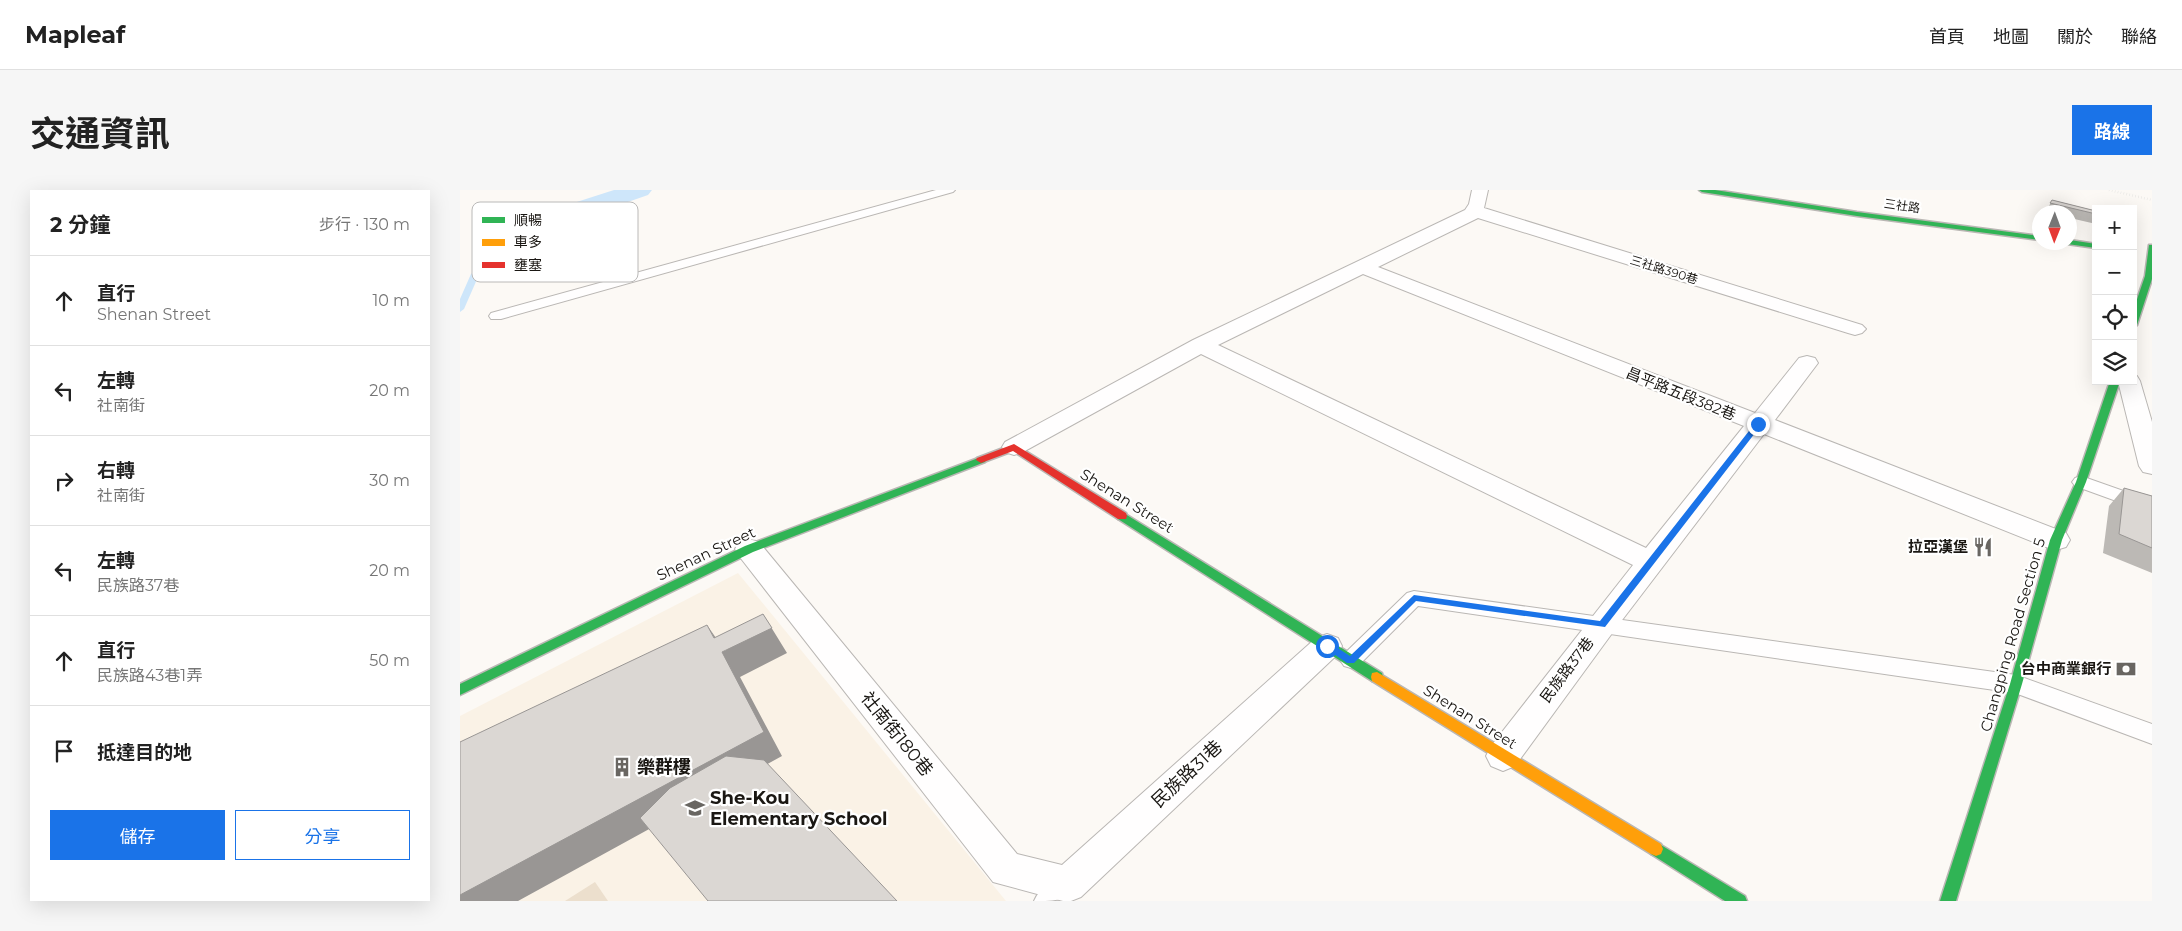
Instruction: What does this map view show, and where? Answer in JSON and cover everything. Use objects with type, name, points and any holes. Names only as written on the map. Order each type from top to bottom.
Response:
[{"type":"street","points":[[1014,447],[1200,346],[1472,214],[1478,204],[1480,190]]},
{"type":"street","name":"三社路","points":[[1702,190],[1857,214],[2032,237]]},
{"type":"street","name":"三社路390巷","points":[[1474,211],[1855,330]]},
{"type":"street","points":[[2077,243],[2092,245]]},
{"type":"street","points":[[2137,314],[2150,277],[2149,251]]},
{"type":"street","name":"昌平路五段382巷","points":[[1364,268],[2056,540]]},
{"type":"street","points":[[1200,346],[1651,562]]},
{"type":"street","name":"民族路37巷","points":[[1503,756],[1602,624],[1807,363]]},
{"type":"street","name":"Changping Road Section 5","points":[[1948,901],[2016,684],[2056,540],[2081,482],[2114,385]]},
{"type":"street","points":[[2130,385],[2152,466]]},
{"type":"street","name":"Shenan Street","points":[[460,690],[749,549],[1014,447],[1503,756],[1739,901]]},
{"type":"street","name":"社南街180巷","points":[[749,549],[1006,869],[1058,892]]},
{"type":"street","name":"民族路31巷","points":[[1058,892],[1339,653]]},
{"type":"lane","points":[[638,277],[949,190]]},
{"type":"lane","points":[[496,316],[618,282]]},
{"type":"lane","points":[[2081,482],[2152,508]]},
{"type":"lane","points":[[1339,653],[1414,598],[2016,684],[2152,734]]},
{"type":"path","points":[[2109,190],[2152,200]]},
{"type":"shaded area","name":"She-Kou Elementary School","points":[[738,573],[1006,901],[460,901],[460,716]]},
{"type":"shaded area","points":[[595,882],[608,901],[565,901]]},
{"type":"building","points":[[2052,200],[2072,205],[2058,205],[2050,203]]},
{"type":"building","points":[[2077,206],[2092,210],[2092,213],[2077,209]]},
{"type":"building","points":[[2124,488],[2152,496],[2152,548],[2119,534]]},
{"type":"building","name":"樂群樓","points":[[763,614],[772,628],[722,652],[764,732],[460,895],[460,742],[707,625],[714,638]]},
{"type":"building","name":"樂群樓","points":[[726,756],[764,760],[897,901],[708,901],[640,818],[670,788]]},
{"type":"waterway","points":[[603,202],[639,190]]},
{"type":"waterway","points":[[460,309],[472,281]]},
{"type":"traffic: fast","points":[[1702,190],[1857,214],[2032,237]]},
{"type":"traffic: fast","points":[[2077,243],[2092,245]]},
{"type":"traffic: fast","points":[[2137,313],[2149,276],[2152,247]]},
{"type":"traffic: fast","points":[[1948,901],[2016,684],[2056,540],[2081,482],[2114,385]]},
{"type":"traffic: fast","points":[[460,690],[749,549],[981,460]]},
{"type":"traffic: fast","points":[[1122,516],[1377,677]]},
{"type":"traffic: fast","points":[[1656,849],[1739,901]]},
{"type":"traffic: slow","points":[[1377,677],[1656,849]]},
{"type":"traffic: jam","points":[[981,460],[1014,447],[1122,516]]},
{"type":"place","name":"拉亞漢堡","points":[[1983,547]]},
{"type":"place","name":"台中商業銀行","points":[[2126,669]]},
{"type":"place","name":"樂群樓","points":[[622,767]]},
{"type":"place","name":"She-Kou Elementary School","points":[[695,808]]},
{"type":"route","points":[[1327,646],[1351,660],[1414,598],[1602,624],[1758,424]]}]
